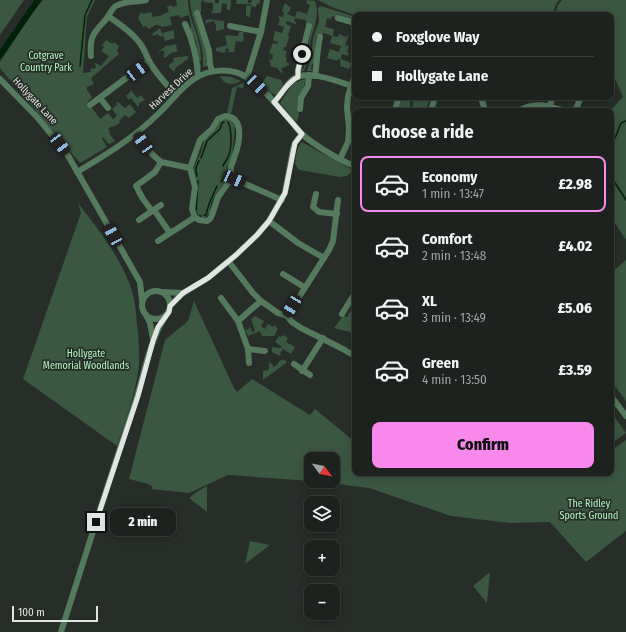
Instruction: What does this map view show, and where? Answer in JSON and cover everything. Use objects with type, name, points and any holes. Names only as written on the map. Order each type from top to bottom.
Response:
[{"type":"street","points":[[92,56],[91,49],[93,33],[113,8],[118,4],[146,0]]},
{"type":"street","points":[[247,77],[261,32],[267,0]]},
{"type":"street","points":[[197,12],[209,51],[212,71]]},
{"type":"street","points":[[108,16],[139,41],[161,80],[176,95]]},
{"type":"street","points":[[338,18],[352,22]]},
{"type":"street","points":[[185,24],[195,50],[198,76]]},
{"type":"street","points":[[230,26],[261,32]]},
{"type":"street","points":[[298,77],[298,70],[309,26]]},
{"type":"street","points":[[300,109],[301,98],[308,86],[318,60],[317,49],[320,37]]},
{"type":"street","points":[[90,105],[149,61]]},
{"type":"street","name":"Harvest Drive","points":[[77,172],[107,154],[136,133],[160,113],[192,80],[212,71],[230,72],[247,77],[274,102],[302,134],[340,159],[352,165]]},
{"type":"street","points":[[274,102],[282,94],[287,84],[298,77],[312,76],[352,86]]},
{"type":"street","name":"Hollygate Lane","points":[[0,79],[37,117],[66,152],[140,282],[142,300]]},
{"type":"street","points":[[340,159],[348,142],[349,129],[347,107],[352,90]]},
{"type":"street","points":[[100,98],[108,108]]},
{"type":"street","points":[[550,106],[551,100]]},
{"type":"street","points":[[525,108],[537,104],[556,108]]},
{"type":"street","points":[[234,179],[228,183],[218,197],[212,215],[207,221],[199,220],[195,217],[192,209],[195,187],[190,168],[200,140],[212,129],[218,119],[225,116],[230,116],[235,119],[238,124],[237,148],[231,167],[231,174],[234,179],[282,200]]},
{"type":"street","points":[[136,133],[153,155],[161,162],[190,168]]},
{"type":"street","points":[[170,306],[183,293],[208,278],[229,262],[269,221],[285,193],[295,143],[302,134]]},
{"type":"street","points":[[161,162],[155,172],[136,186],[143,199],[173,232]]},
{"type":"street","points":[[316,194],[313,208],[319,212],[337,214]]},
{"type":"street","points":[[286,316],[324,258],[333,240],[338,200]]},
{"type":"street","points":[[139,220],[161,205]]},
{"type":"street","points":[[158,242],[195,217]]},
{"type":"street","points":[[269,221],[298,243],[324,258]]},
{"type":"street","points":[[229,262],[261,301],[278,313],[286,316],[301,328],[352,354]]},
{"type":"street","points":[[283,274],[304,287]]},
{"type":"street","points":[[61,632],[138,396],[153,341],[158,327],[169,312],[170,306],[168,297],[140,282]]},
{"type":"street","points":[[153,341],[150,323],[142,307],[142,300],[148,294],[159,291],[183,293]]},
{"type":"street","points":[[221,298],[238,321],[248,349],[249,363]]},
{"type":"street","points":[[342,314],[352,298]]},
{"type":"street","points":[[238,321],[261,301]]},
{"type":"street","points":[[145,313],[153,318],[158,319],[165,317]]},
{"type":"street","points":[[302,371],[323,338]]},
{"type":"street","points":[[248,349],[265,351]]},
{"type":"street","points":[[294,364],[302,371],[310,375]]},
{"type":"street","points":[[614,400],[626,416]]},
{"type":"green space","points":[[0,0],[24,0],[0,35]]},
{"type":"green space","name":"Cotgrave Country Park","points":[[43,0],[95,0],[87,17],[83,73],[91,72],[90,69],[96,68],[95,63],[101,66],[109,56],[101,51],[104,47],[102,45],[106,40],[113,44],[114,42],[119,46],[117,50],[119,54],[91,78],[94,84],[87,87],[87,90],[92,97],[88,102],[100,119],[108,113],[113,119],[117,116],[112,109],[118,102],[125,108],[130,104],[136,112],[129,118],[125,115],[119,121],[120,123],[108,129],[115,141],[109,144],[103,137],[102,139],[107,147],[80,163],[0,68],[0,62],[29,17]]},
{"type":"green space","points":[[176,0],[188,0],[189,11],[200,46],[201,61],[199,61],[196,42],[190,30],[191,26],[189,15],[180,18],[179,15],[170,17],[172,25],[162,27],[155,25],[149,29],[145,26],[143,27],[138,18],[141,12],[142,14],[151,12],[153,17],[169,12],[167,7],[171,5],[172,7],[177,6]]},
{"type":"green space","points":[[190,0],[203,0],[201,2],[201,13],[199,12],[196,19],[205,47],[206,62],[208,62],[208,66],[203,67],[202,49]]},
{"type":"green space","points":[[204,0],[215,0],[215,3],[219,3],[219,0],[230,0],[230,10],[227,10],[227,4],[222,3],[221,13],[211,13],[213,10],[213,3],[204,2]]},
{"type":"green space","points":[[237,0],[248,0],[248,3],[251,3],[252,0],[260,0],[260,3],[257,4],[256,7],[251,6],[251,4],[236,4]]},
{"type":"green space","points":[[307,0],[315,1],[317,11],[306,67],[304,71],[300,72],[300,68],[303,69],[305,64],[302,63],[307,51],[312,25],[306,25],[306,20],[295,18],[294,21],[296,24],[287,21],[286,24],[291,26],[286,47],[284,47],[283,50],[287,51],[285,57],[287,57],[286,62],[290,64],[281,69],[283,72],[281,73],[277,68],[270,66],[271,63],[269,62],[270,59],[272,60],[273,55],[269,53],[273,43],[277,44],[278,42],[273,40],[275,31],[282,33],[284,27],[278,25],[280,18],[278,18],[279,16],[283,17],[284,12],[282,11],[285,3],[291,8],[287,14],[295,17],[297,11],[307,14],[310,5],[306,3]]},
{"type":"green space","points":[[318,0],[559,0],[553,12],[352,12],[352,14]]},
{"type":"green space","points":[[562,0],[626,0],[626,240],[614,222],[614,108],[613,108],[623,97],[614,78],[614,12],[556,12],[558,5]]},
{"type":"green space","points":[[246,5],[251,6],[250,17],[246,16]]},
{"type":"green space","points":[[321,6],[352,16],[352,19],[338,14],[337,18],[332,16],[331,19],[327,18],[325,27],[334,29],[333,36],[338,37],[339,34],[346,37],[349,35],[345,45],[349,46],[347,52],[349,53],[348,56],[342,54],[341,59],[352,63],[349,69],[340,66],[340,59],[337,61],[327,58],[330,49],[339,52],[341,46],[330,43],[332,36],[323,33],[322,37],[316,36],[314,64],[312,64],[311,69],[313,70],[307,71],[311,58],[313,38],[319,22],[318,8]]},
{"type":"green space","points":[[208,19],[224,21],[224,29],[216,31],[216,24],[214,21],[206,23],[205,21]]},
{"type":"green space","points":[[160,28],[162,33],[174,30],[175,38],[165,41],[163,35],[161,37],[157,34],[154,36],[152,34]]},
{"type":"green space","points":[[239,32],[244,32],[243,42],[236,41],[234,52],[228,52],[229,49],[226,48],[225,53],[216,51],[216,48],[227,45],[225,35],[238,36]]},
{"type":"green space","points":[[176,44],[177,50],[179,51],[171,53],[165,58],[163,56],[165,54],[163,50],[159,52],[167,45]]},
{"type":"green space","points":[[187,56],[189,58],[176,67],[174,72],[169,67],[169,65],[174,61],[174,58]]},
{"type":"green space","points":[[220,76],[231,77],[241,81],[235,84],[229,84],[226,83]]},
{"type":"green space","points":[[267,76],[281,80],[283,84],[276,95],[271,93],[262,83]]},
{"type":"green space","points":[[305,79],[304,87],[297,103],[299,116],[296,122],[280,103],[293,83]]},
{"type":"green space","points":[[243,83],[243,88],[237,87],[231,114],[227,114],[232,88]]},
{"type":"green space","points":[[131,90],[137,98],[141,95],[145,100],[139,103],[138,107],[131,98],[129,100],[126,96]]},
{"type":"green space","points":[[400,100],[411,100],[409,108],[399,108]]},
{"type":"green space","points":[[414,100],[429,100],[427,108],[412,108]]},
{"type":"green space","points":[[227,118],[231,120],[235,126],[232,158],[227,167],[226,180],[211,203],[210,212],[204,218],[197,216],[195,208],[198,187],[194,170],[195,165],[201,152],[204,140],[213,133],[221,120]]},
{"type":"green space","points":[[302,142],[352,169],[352,172],[347,176],[340,177],[299,170],[295,164],[297,149]]},
{"type":"green space","name":"Hollygate Memorial Woodlands","points":[[78,203],[115,254],[133,293],[135,304],[139,348],[138,373],[132,401],[117,446],[23,379],[81,213]]},
{"type":"green space","points":[[626,260],[626,401],[614,385],[614,270]]},
{"type":"green space","name":"The Ridley Sports Ground","points":[[194,301],[237,392],[252,379],[310,415],[315,409],[352,440],[352,476],[614,476],[614,449],[626,440],[626,531],[586,562],[550,522],[510,523],[451,516],[369,488],[340,484],[340,452],[304,452],[304,480],[228,475],[189,493],[152,489],[152,486],[148,485],[149,484],[129,479],[165,340],[188,321]]},
{"type":"green space","points":[[352,309],[352,334],[350,332],[334,328],[343,316],[347,317]]},
{"type":"green space","points":[[255,316],[264,321],[261,326],[265,329],[268,324],[273,327],[275,325],[278,329],[274,336],[262,336],[260,331],[248,336],[245,330],[249,329],[249,327],[252,332],[255,331],[251,319]]},
{"type":"green space","points":[[283,335],[288,338],[286,342],[295,347],[291,354],[283,349],[280,356],[272,352],[272,347],[282,348],[275,342],[279,336],[281,337]]},
{"type":"green space","points":[[283,359],[286,363],[263,380],[263,371],[269,370],[269,362],[273,365],[273,367]]},
{"type":"green space","points":[[614,416],[626,433],[614,442]]},
{"type":"green space","points":[[207,486],[207,512],[189,498]]},
{"type":"green space","points":[[250,541],[270,545],[245,564]]},
{"type":"green space","points":[[490,572],[487,603],[473,586]]},
{"type":"waterway","points":[[0,55],[38,0]]},
{"type":"waterway","points":[[80,66],[85,15],[92,0]]},
{"type":"waterway","points":[[614,140],[621,123],[626,121]]},
{"type":"waterway","points":[[201,158],[207,141],[220,129],[222,123],[224,122]]},
{"type":"waterway","points":[[223,166],[228,158],[231,145],[231,134],[228,122]]},
{"type":"waterway","points":[[197,176],[196,168],[199,161]]},
{"type":"waterway","points":[[221,182],[225,176],[225,172]]},
{"type":"waterway","points":[[198,181],[196,212],[198,216],[201,216]]},
{"type":"waterway","points":[[614,181],[626,200]]},
{"type":"waterway","points":[[204,215],[206,215],[217,186]]},
{"type":"route","points":[[96,522],[138,396],[153,341],[158,327],[169,312],[170,306],[183,293],[208,278],[229,262],[245,247],[269,221],[282,200],[285,193],[290,161],[295,143],[302,134],[274,102],[282,94],[287,84],[298,77],[302,54]]}]
